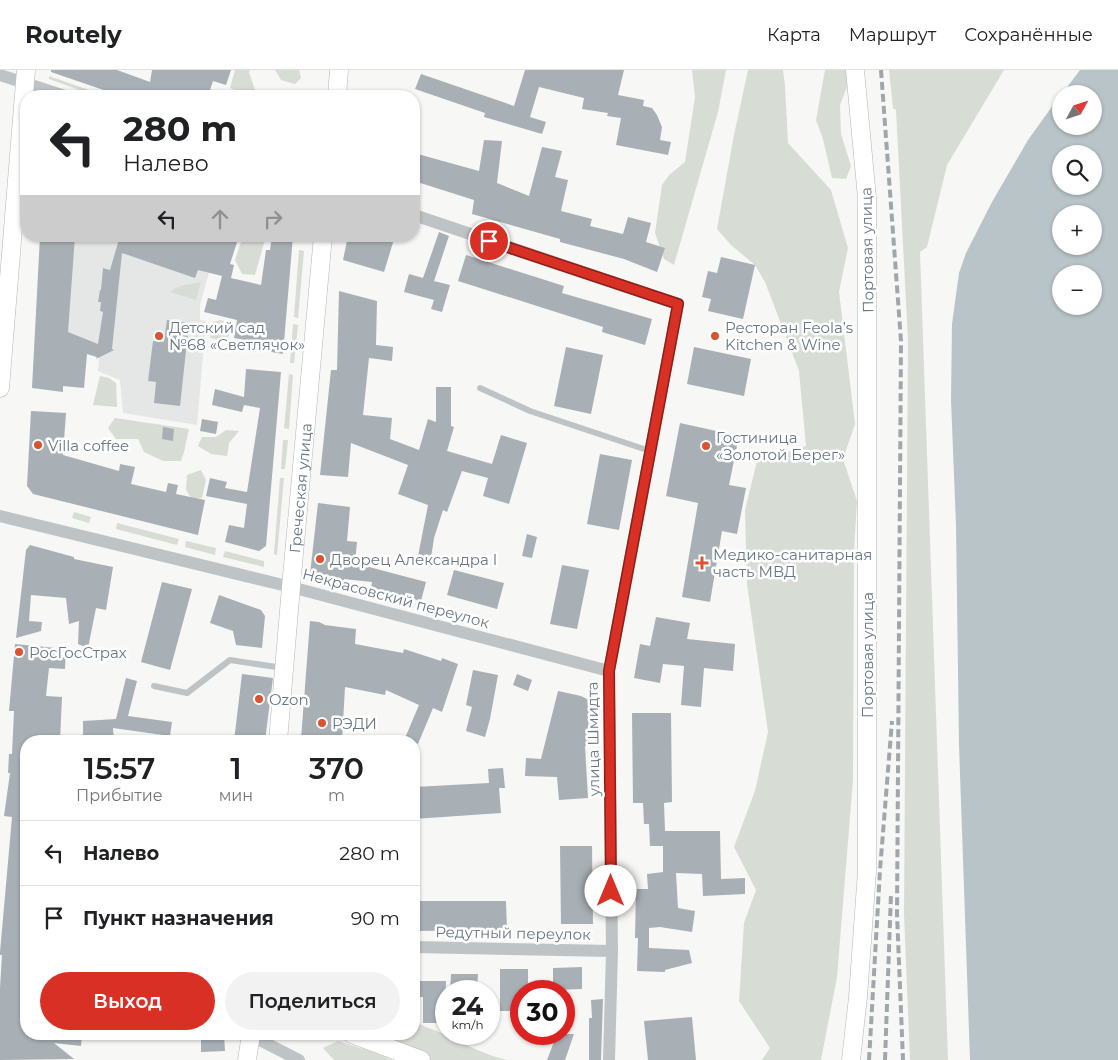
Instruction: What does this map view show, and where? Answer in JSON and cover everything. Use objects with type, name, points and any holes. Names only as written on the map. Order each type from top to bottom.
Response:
[{"type":"street","points":[[337,90],[339,70]]},
{"type":"street","name":"Портовая улица","points":[[851,1060],[858,997],[867,871],[867,198],[855,70]]},
{"type":"street","points":[[0,75],[25,76],[53,90]]},
{"type":"street","points":[[24,90],[25,76]]},
{"type":"street","points":[[0,388],[20,138]]},
{"type":"street","name":"улица Шмидта","points":[[420,218],[678,304],[609,671],[612,951],[609,1060]]},
{"type":"street","name":"Греческая улица","points":[[279,735],[322,242]]},
{"type":"street","name":"Некрасовский переулок","points":[[0,516],[291,587],[609,671]]},
{"type":"street","name":"Редутный переулок","points":[[420,947],[612,951]]},
{"type":"street","points":[[246,1060],[250,1040]]},
{"type":"street","points":[[261,1040],[299,1060]]},
{"type":"street","points":[[368,1040],[421,1060]]},
{"type":"lane","points":[[480,388],[530,411],[650,451]]},
{"type":"lane","points":[[154,686],[187,693],[230,660],[285,668]]},
{"type":"shaded area","points":[[235,70],[250,70],[255,90],[235,90],[230,88]]},
{"type":"shaded area","points":[[275,70],[299,70],[301,78],[295,84],[281,80]]},
{"type":"shaded area","points":[[692,70],[726,70],[718,112],[674,265],[664,259],[655,233],[662,185],[669,175],[685,162],[695,97]]},
{"type":"shaded area","points":[[748,70],[783,70],[788,143],[831,190],[848,248],[839,292],[855,424],[843,459],[857,501],[854,551],[853,780],[837,977],[821,1060],[762,1060],[770,1048],[739,1001],[744,923],[756,890],[734,847],[755,791],[768,732],[747,584],[745,510],[757,461],[806,446],[799,371],[765,282],[755,265],[731,245],[717,229]]},
{"type":"shaded area","points":[[825,70],[847,70],[848,84],[840,105],[841,134],[851,166],[846,179],[832,178],[823,139],[816,120]]},
{"type":"shaded area","points":[[889,70],[1004,70],[947,165],[927,247],[920,252],[948,1060],[910,1060],[904,914],[908,340],[896,110],[893,108]]},
{"type":"shaded area","points":[[1080,70],[1118,70],[1118,1060],[970,1060],[959,745],[956,525],[951,400],[952,324],[959,273],[966,253],[992,202],[1028,140],[1052,107],[1052,135],[1102,135],[1102,85],[1069,85]]},
{"type":"shaded area","points":[[49,76],[89,90],[79,90],[49,79]]},
{"type":"shaded area","points":[[41,242],[217,242],[200,305],[200,320],[206,321],[197,425],[123,413],[120,380],[98,371],[99,358],[67,346]]},
{"type":"shaded area","points":[[241,242],[264,242],[255,275],[242,274],[235,260]]},
{"type":"shaded area","points":[[299,250],[304,251],[298,318],[294,317]]},
{"type":"shaded area","points":[[201,282],[196,300],[170,292],[181,286]]},
{"type":"shaded area","points":[[221,320],[232,324],[229,336],[220,340],[210,338],[213,322]]},
{"type":"shaded area","points":[[293,324],[298,325],[294,363],[290,363]]},
{"type":"shaded area","points":[[289,374],[293,375],[289,429],[284,428]]},
{"type":"shaded area","points":[[100,376],[109,378],[116,383],[117,407],[93,405]]},
{"type":"shaded area","points":[[115,418],[189,429],[181,461],[163,461],[144,452],[138,439],[116,439],[108,428]]},
{"type":"shaded area","points":[[226,430],[239,431],[229,443],[227,456],[211,454],[198,446],[202,437],[216,437]]},
{"type":"shaded area","points":[[283,440],[288,440],[285,469],[281,469]]},
{"type":"shaded area","points":[[201,470],[206,480],[202,498],[192,499],[186,490],[187,475]]},
{"type":"shaded area","points":[[280,478],[284,478],[277,555],[274,554]]},
{"type":"shaded area","points":[[74,512],[91,517],[89,523],[72,518]]},
{"type":"shaded area","points":[[117,523],[179,539],[177,545],[116,529]]},
{"type":"shaded area","points":[[186,541],[216,548],[215,555],[185,547]]},
{"type":"shaded area","points":[[225,551],[264,561],[264,567],[223,557]]},
{"type":"shaded area","points":[[420,1024],[435,1030],[435,1045],[466,1045],[481,1052],[508,1060],[421,1060],[368,1040],[420,1040]]},
{"type":"shaded area","points":[[338,1041],[392,1060],[334,1060],[323,1048]]},
{"type":"building","points":[[51,70],[117,70],[150,82],[152,70],[231,70],[226,85],[213,81],[210,90],[104,90],[51,72]]},
{"type":"building","points":[[525,70],[624,70],[618,95],[644,100],[643,106],[652,108],[662,127],[660,140],[671,142],[668,155],[616,145],[621,118],[607,116],[608,113],[582,109],[584,98],[539,87],[530,117],[546,122],[542,134],[484,117],[485,113],[415,89],[421,74],[514,106]]},
{"type":"building","points":[[484,140],[502,141],[497,183],[529,196],[542,147],[562,151],[555,177],[568,180],[561,211],[592,219],[590,226],[623,234],[628,217],[651,223],[646,242],[665,248],[657,272],[624,259],[560,242],[560,239],[472,214],[474,200],[420,183],[420,155],[479,171]]},
{"type":"building","points":[[439,232],[449,236],[434,281],[450,285],[442,312],[431,309],[434,300],[404,292],[409,274],[423,278]]},
{"type":"building","points":[[40,242],[75,242],[68,332],[98,344],[103,312],[100,311],[101,302],[98,302],[103,268],[110,270],[118,242],[237,242],[230,264],[234,265],[231,278],[261,285],[266,250],[270,250],[271,242],[292,242],[283,354],[254,349],[255,342],[234,338],[237,320],[204,312],[208,298],[216,300],[222,276],[198,270],[195,278],[122,253],[112,349],[114,350],[96,359],[97,357],[87,354],[84,388],[63,386],[63,392],[32,388]]},
{"type":"building","points":[[347,242],[393,242],[384,272],[343,260]]},
{"type":"building","points":[[466,255],[564,286],[562,293],[652,319],[645,345],[602,332],[603,327],[458,281]]},
{"type":"building","points":[[721,257],[755,265],[743,319],[708,311],[711,299],[702,297],[708,271],[717,273]]},
{"type":"building","points":[[339,291],[377,301],[376,345],[393,347],[392,361],[369,358],[363,415],[392,418],[390,439],[419,450],[428,419],[436,422],[436,387],[451,387],[451,426],[454,427],[447,451],[492,464],[501,435],[527,443],[509,504],[483,496],[488,478],[462,471],[447,512],[443,510],[434,538],[431,558],[418,556],[428,505],[398,494],[408,465],[351,443],[348,477],[320,475],[331,370],[337,370]]},
{"type":"building","points":[[167,320],[189,323],[180,406],[154,403],[156,382],[148,381],[153,341],[164,342]]},
{"type":"building","points":[[566,347],[603,355],[591,414],[554,406]]},
{"type":"building","points":[[694,347],[751,359],[744,396],[687,384]]},
{"type":"building","points":[[246,369],[281,372],[266,546],[259,551],[225,542],[229,525],[244,528],[247,504],[206,496],[210,478],[227,482],[225,488],[247,492],[260,408],[244,405],[242,412],[212,405],[215,389],[244,397]]},
{"type":"building","points":[[31,411],[66,413],[63,455],[119,471],[120,464],[135,467],[131,484],[166,492],[168,483],[178,485],[176,494],[205,500],[198,535],[33,494],[27,486]]},
{"type":"building","points":[[202,419],[218,422],[216,434],[200,431]]},
{"type":"building","points":[[680,423],[739,436],[729,485],[746,488],[737,534],[722,531],[710,602],[682,597],[698,503],[666,496]]},
{"type":"building","points":[[163,427],[174,429],[173,441],[162,439]]},
{"type":"building","points":[[600,454],[632,460],[619,530],[587,524]]},
{"type":"building","points":[[318,503],[350,507],[347,541],[357,542],[355,562],[370,564],[369,567],[426,582],[421,601],[371,588],[372,582],[344,579],[343,587],[323,585],[324,576],[310,574]]},
{"type":"building","points":[[527,534],[537,537],[532,558],[522,556]]},
{"type":"building","points":[[30,545],[74,557],[74,559],[113,567],[106,610],[96,608],[88,648],[78,644],[79,621],[69,624],[66,598],[31,595],[29,621],[42,622],[41,631],[16,638],[26,550]]},
{"type":"building","points":[[562,565],[589,570],[577,629],[550,624]]},
{"type":"building","points":[[454,570],[504,583],[497,609],[447,595]]},
{"type":"building","points":[[162,582],[192,589],[170,670],[141,662]]},
{"type":"building","points":[[219,595],[261,610],[265,616],[262,648],[236,645],[233,631],[210,623]]},
{"type":"building","points":[[656,617],[690,623],[687,639],[735,644],[733,671],[704,668],[701,707],[681,705],[684,666],[663,664],[660,683],[634,678],[640,644],[650,646]]},
{"type":"building","points":[[310,621],[356,629],[355,644],[403,653],[404,649],[441,661],[442,658],[458,664],[442,712],[433,708],[420,739],[420,735],[406,735],[419,705],[386,690],[385,695],[345,687],[342,735],[301,735]]},
{"type":"building","points":[[15,644],[66,649],[65,669],[49,668],[46,696],[62,697],[60,735],[20,735],[20,1040],[82,1040],[81,1046],[54,1043],[74,1059],[0,1060],[2,955],[0,955],[0,952],[12,817],[4,816],[10,773],[8,773],[9,754],[12,754],[14,711],[9,711]]},
{"type":"building","points":[[473,670],[498,675],[485,737],[466,731],[472,707],[466,705]]},
{"type":"building","points":[[242,674],[273,678],[266,735],[235,735]]},
{"type":"building","points":[[517,674],[532,680],[528,691],[513,685]]},
{"type":"building","points":[[126,678],[137,681],[128,716],[172,722],[170,735],[113,728],[114,735],[83,735],[83,721],[116,719]]},
{"type":"building","points":[[558,691],[581,696],[589,700],[588,746],[585,746],[588,798],[559,800],[557,777],[525,776],[526,758],[541,759]]},
{"type":"building","points":[[632,713],[671,713],[672,802],[664,803],[665,831],[720,831],[721,879],[745,878],[745,894],[703,896],[702,874],[676,873],[678,908],[695,911],[692,932],[660,927],[649,928],[649,948],[689,950],[692,963],[665,970],[665,972],[637,971],[638,938],[635,938],[636,889],[648,889],[647,874],[663,872],[663,846],[650,846],[649,824],[644,824],[643,803],[633,803]]},
{"type":"building","points":[[503,768],[505,788],[499,788],[501,813],[420,819],[420,787],[489,783],[488,769]]},
{"type":"building","points":[[560,846],[592,846],[593,924],[561,924]]},
{"type":"building","points":[[420,901],[506,901],[507,930],[420,931]]},
{"type":"building","points":[[582,967],[582,989],[575,989],[575,980],[553,980],[553,968]]},
{"type":"building","points":[[500,969],[528,969],[528,980],[510,980],[510,1011],[500,1011]]},
{"type":"building","points":[[451,974],[478,974],[478,980],[451,980]]},
{"type":"building","points":[[420,981],[435,981],[435,1023],[423,1023],[423,997],[420,997]]},
{"type":"building","points":[[603,999],[601,1060],[589,1060],[589,1018],[592,1018],[591,1000]]},
{"type":"building","points":[[692,1017],[696,1060],[648,1060],[644,1021]]},
{"type":"building","points":[[201,1040],[224,1040],[225,1051],[201,1052]]},
{"type":"building","points":[[553,1045],[570,1045],[565,1060],[547,1060]]},
{"type":"railway","points":[[881,70],[901,341],[897,914],[903,1060]]},
{"type":"railway","points":[[869,1060],[880,870],[892,721]]},
{"type":"railway","points":[[885,1060],[891,894]]},
{"type":"place","name":"Детский сад №68 «Светлячок»","points":[[159,336]]},
{"type":"place","name":"Ресторан Feola’s Kitchen & Wine","points":[[715,336]]},
{"type":"place","name":"Villa coffee","points":[[38,445]]},
{"type":"place","name":"Гостиница «Золотой Берег»","points":[[706,446]]},
{"type":"place","name":"Дворец Александра I","points":[[320,559]]},
{"type":"place","name":"Медико-санитарная часть МВД","points":[[702,563]]},
{"type":"place","name":"РосГосСтрах","points":[[19,652]]},
{"type":"place","name":"Ozon","points":[[259,699]]},
{"type":"place","name":"РЭДИ","points":[[322,723]]},
{"type":"route","points":[[489,241],[678,304],[609,671],[611,891]]}]
